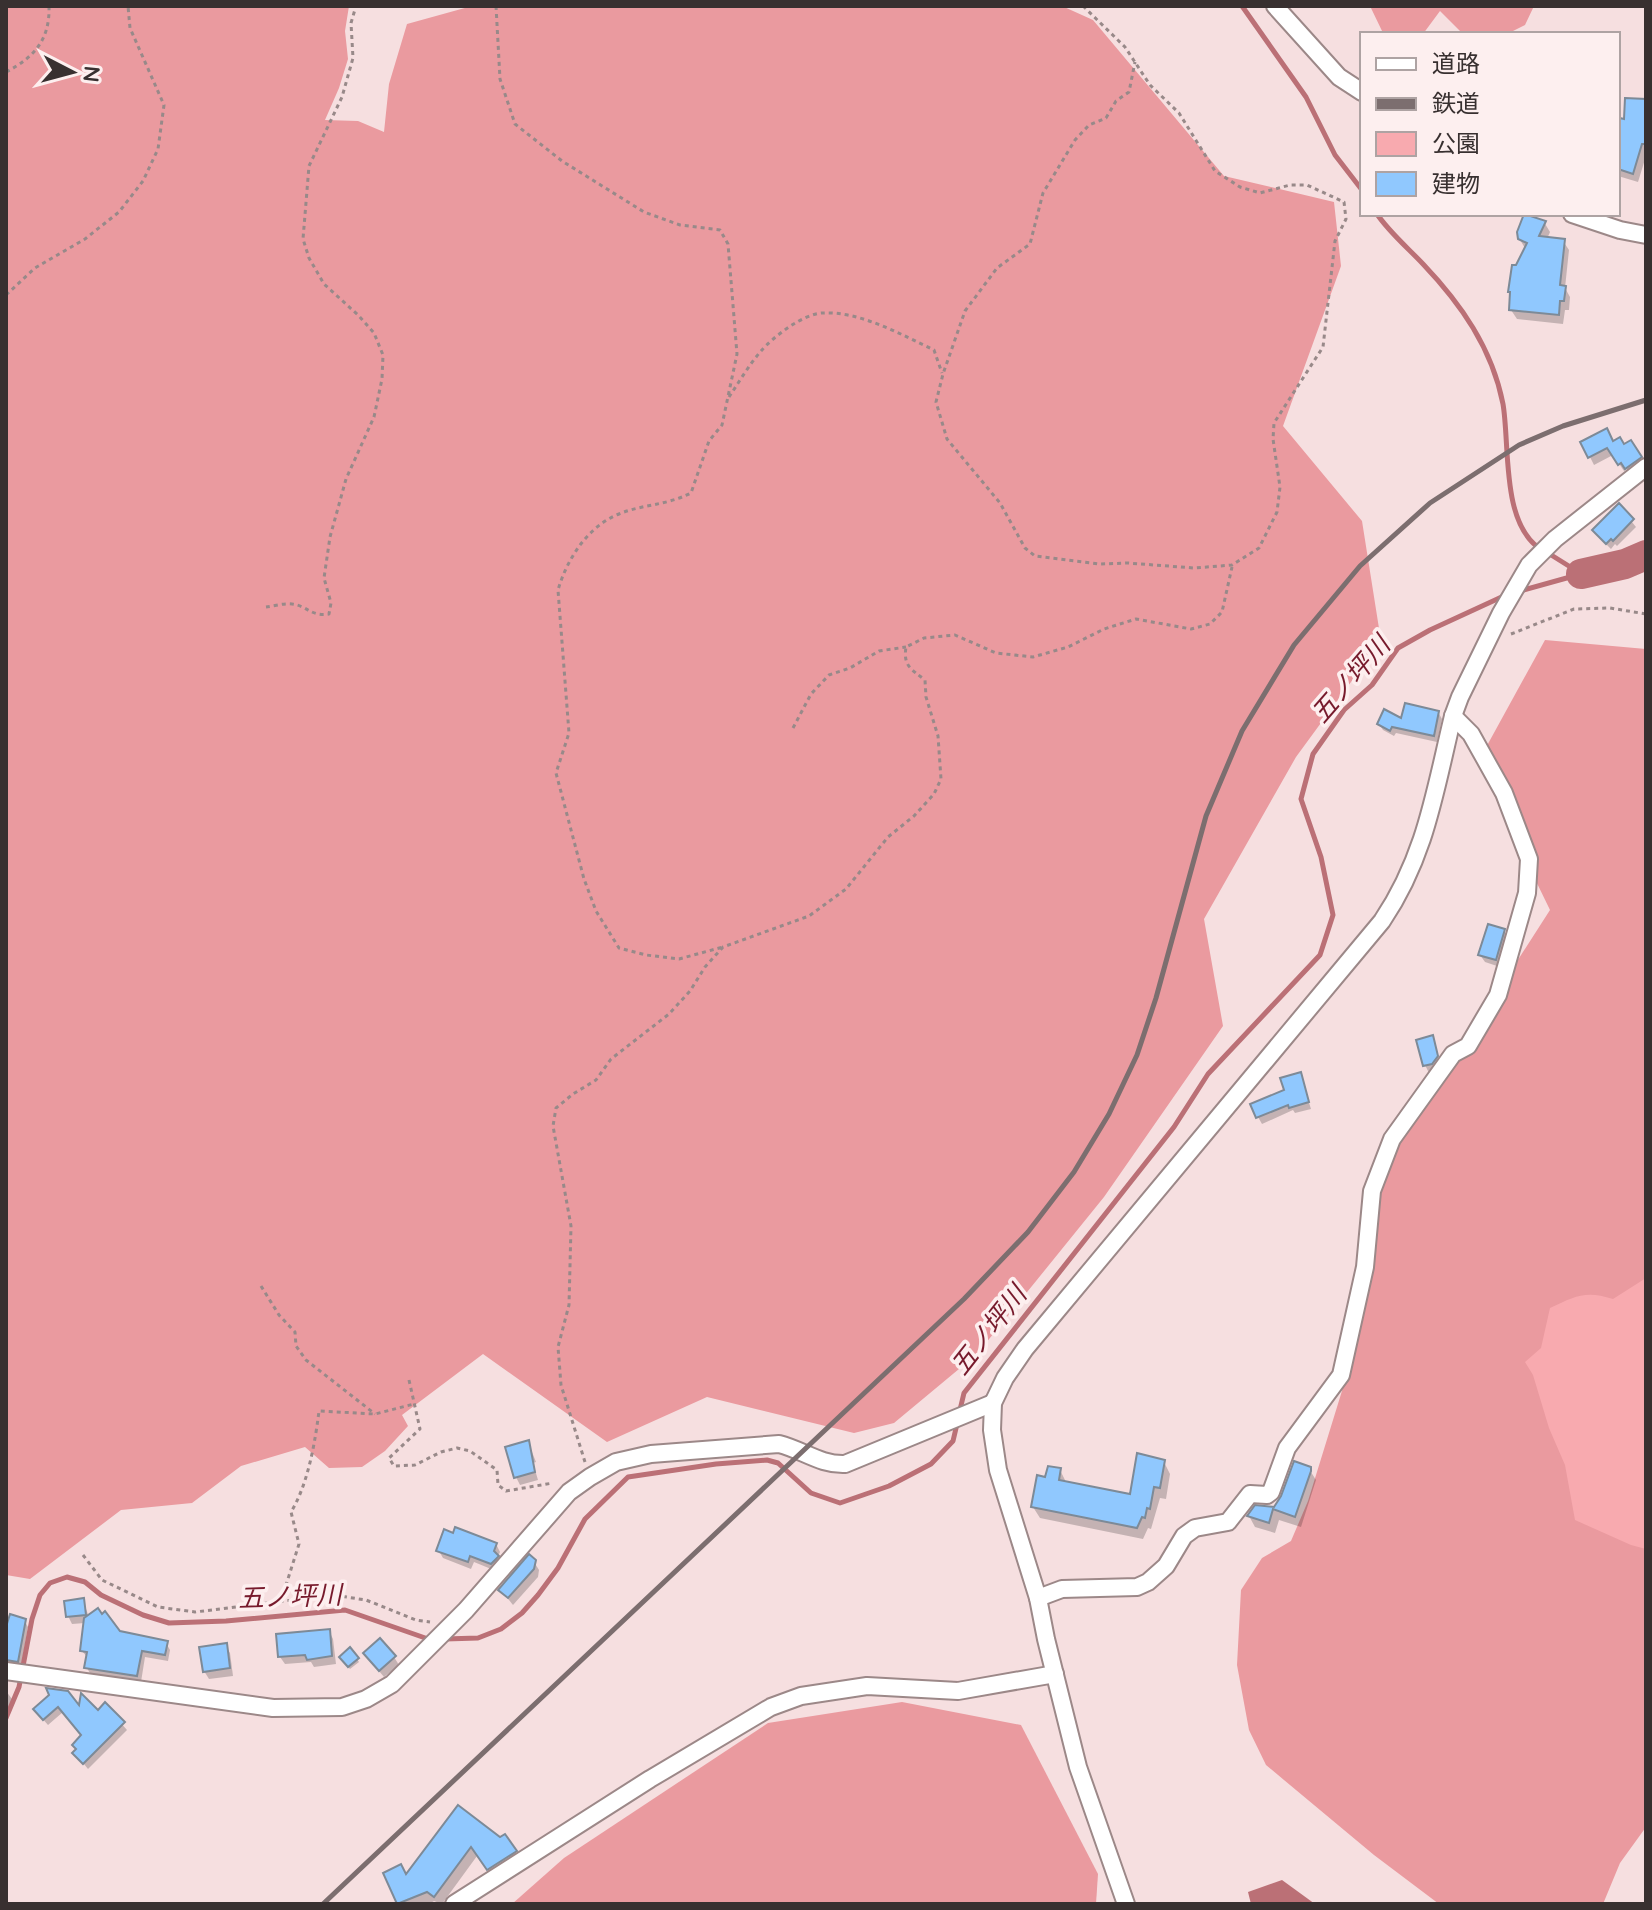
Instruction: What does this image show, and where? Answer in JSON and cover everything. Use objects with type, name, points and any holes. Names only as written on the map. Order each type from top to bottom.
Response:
[{"type":"street","points":[[1275,6],[1339,77],[1360,91]]},
{"type":"street","points":[[1578,216],[1646,235]]},
{"type":"street","points":[[6,1671],[273,1708],[342,1707],[366,1699],[392,1684],[454,1622],[569,1492],[616,1462],[651,1454],[779,1444],[797,1448],[830,1465],[845,1464],[986,1406],[1025,1349],[1382,921],[1400,895],[1423,841],[1453,716],[1485,644],[1521,576],[1555,539],[1646,467]]},
{"type":"street","points":[[1038,1598],[1062,1589],[1137,1587],[1148,1582],[1166,1566],[1184,1536],[1195,1528],[1228,1522],[1250,1494],[1267,1495],[1271,1492],[1287,1448],[1341,1375],[1365,1267],[1372,1191],[1392,1139],[1453,1054],[1468,1046],[1484,1022],[1498,995],[1527,893],[1529,859],[1504,793],[1471,734],[1453,716]]},
{"type":"street","points":[[986,1406],[998,1470],[1038,1598],[1078,1767],[1126,1904]]},
{"type":"street","points":[[454,1904],[650,1779],[781,1703],[801,1696],[867,1686],[958,1691],[1055,1674]]},
{"type":"path","points":[[6,72],[40,47],[49,24],[49,6]]},
{"type":"path","points":[[6,295],[35,268],[85,239],[119,212],[143,181],[158,149],[164,105],[130,28],[128,6]]},
{"type":"path","points":[[266,607],[289,603],[317,616],[329,614],[331,603],[324,578],[330,537],[346,479],[374,417],[382,379],[383,355],[374,333],[324,284],[309,258],[303,239],[309,166],[342,97],[353,58],[351,23],[356,6]]},
{"type":"path","points":[[496,6],[500,79],[515,124],[562,161],[644,212],[680,225],[720,230],[728,244],[737,354],[722,425],[709,441],[691,493],[671,503],[620,513],[594,527],[564,571],[558,590],[569,733],[556,773],[584,879],[596,911],[619,948],[679,959],[723,947],[809,916],[846,889],[888,837],[914,816],[934,794],[941,779],[938,736],[926,697],[925,680],[911,669],[904,658],[906,647]]},
{"type":"path","points":[[1083,6],[1125,47],[1135,62],[1150,85],[1179,113],[1215,171],[1240,187],[1260,193],[1290,185],[1307,185],[1344,202],[1346,219],[1335,241],[1323,347],[1274,423],[1273,439],[1280,487],[1277,512],[1259,548],[1232,565],[1194,568],[1035,556],[1025,548],[1000,503],[947,439],[936,402],[965,311],[997,268],[1030,244],[1043,193],[1075,140],[1089,125],[1106,118],[1116,101],[1129,92],[1135,62]]},
{"type":"path","points":[[727,400],[761,351],[783,330],[821,312],[852,317],[934,350],[943,374]]},
{"type":"path","points":[[793,728],[811,694],[829,675],[850,668],[879,651],[906,647],[924,638],[955,635],[996,653],[1033,657],[1068,647],[1104,629],[1136,619],[1191,629],[1210,624],[1222,612],[1232,565]]},
{"type":"path","points":[[1485,644],[1574,609],[1610,608],[1646,614]]},
{"type":"path","points":[[590,1477],[561,1385],[558,1347],[569,1305],[571,1226],[553,1126],[556,1108],[596,1080],[611,1059],[669,1014],[723,947]]},
{"type":"path","points":[[261,1286],[279,1315],[295,1332],[296,1346],[306,1360],[375,1414]]},
{"type":"path","points":[[409,1380],[420,1429],[389,1458],[394,1466],[415,1465],[457,1448],[470,1451],[497,1470],[498,1485],[506,1491],[561,1481]]},
{"type":"path","points":[[281,1601],[299,1544],[291,1512],[298,1502],[319,1411],[375,1414],[414,1404]]},
{"type":"path","points":[[83,1555],[102,1580],[158,1607],[195,1612],[333,1595],[366,1600],[416,1620],[438,1624],[454,1622]]},
{"type":"green space","points":[[1646,960],[1646,1727],[1492,1394]]},
{"type":"shaded area","points":[[6,6],[349,6],[345,31],[348,59],[325,120],[358,121],[384,132],[389,84],[407,24],[472,6],[1062,6],[1093,20],[1224,176],[1334,202],[1341,266],[1283,426],[1362,521],[1381,641],[1296,757],[1204,919],[1223,1026],[1104,1197],[977,1354],[894,1423],[854,1433],[707,1397],[607,1442],[483,1354],[402,1415],[408,1426],[385,1451],[362,1467],[329,1468],[305,1447],[241,1466],[192,1503],[121,1510],[30,1579],[6,1575]]},
{"type":"shaded area","points":[[1370,6],[1534,6],[1525,25],[1511,32],[1461,32],[1440,11],[1424,32],[1383,32]]},
{"type":"shaded area","points":[[1545,640],[1646,649],[1646,1278],[1613,1299],[1581,1296],[1550,1308],[1541,1348],[1525,1362],[1533,1375],[1549,1428],[1565,1465],[1575,1520],[1646,1549],[1646,1827],[1620,1863],[1603,1904],[1439,1904],[1374,1855],[1266,1765],[1249,1730],[1237,1665],[1241,1590],[1262,1558],[1291,1541],[1308,1501],[1358,1339],[1374,1252],[1380,1191],[1401,1142],[1550,910],[1478,762]]},
{"type":"shaded area","points":[[902,1702],[1021,1725],[1098,1874],[1096,1904],[512,1904],[564,1858],[768,1723]]},
{"type":"shaded area","points":[[1282,1880],[1315,1904],[1251,1904],[1248,1892]]},
{"type":"building","points":[[1625,98],[1646,99],[1646,144],[1642,144],[1633,174],[1620,170],[1620,118],[1624,119]]},
{"type":"building","points":[[1523,216],[1530,216],[1546,221],[1539,236],[1565,239],[1560,285],[1566,286],[1559,315],[1509,310],[1512,265],[1516,265],[1527,243],[1518,239],[1517,232]]},
{"type":"building","points":[[1607,428],[1613,441],[1620,437],[1624,444],[1631,440],[1642,457],[1625,469],[1621,463],[1618,465],[1607,448],[1588,458],[1580,442]]},
{"type":"building","points":[[1619,503],[1634,519],[1613,541],[1611,539],[1606,544],[1592,530]]},
{"type":"building","points":[[1405,703],[1439,711],[1434,736],[1392,727],[1390,731],[1377,724],[1384,709],[1401,718]]},
{"type":"building","points":[[1488,924],[1505,929],[1496,960],[1478,955]]},
{"type":"building","points":[[1433,1035],[1438,1056],[1432,1064],[1423,1066],[1416,1040]]},
{"type":"building","points":[[1301,1072],[1309,1102],[1289,1108],[1288,1105],[1256,1118],[1250,1104],[1284,1090],[1280,1078]]},
{"type":"building","points":[[529,1440],[535,1472],[514,1478],[505,1447]]},
{"type":"building","points":[[1137,1453],[1165,1460],[1160,1488],[1154,1487],[1150,1509],[1147,1508],[1145,1518],[1142,1517],[1137,1528],[1031,1507],[1037,1475],[1045,1477],[1048,1466],[1061,1468],[1059,1480],[1130,1494]]},
{"type":"building","points":[[1294,1461],[1311,1467],[1295,1517],[1273,1509],[1269,1523],[1247,1516],[1255,1505],[1274,1507]]},
{"type":"building","points":[[455,1527],[497,1543],[494,1551],[499,1556],[491,1564],[470,1556],[468,1562],[436,1551],[444,1529],[453,1533]]},
{"type":"building","points":[[529,1554],[536,1560],[534,1569],[508,1598],[498,1590]]},
{"type":"building","points":[[84,1598],[86,1615],[66,1617],[64,1601]]},
{"type":"building","points":[[98,1608],[102,1614],[105,1611],[120,1631],[168,1641],[165,1655],[142,1651],[137,1676],[84,1668],[87,1652],[80,1651],[84,1618]]},
{"type":"building","points":[[10,1614],[26,1619],[18,1662],[6,1660],[6,1627]]},
{"type":"building","points":[[330,1629],[332,1656],[307,1660],[305,1655],[278,1657],[276,1634]]},
{"type":"building","points":[[380,1638],[396,1656],[379,1671],[363,1653]]},
{"type":"building","points":[[227,1643],[230,1668],[203,1672],[199,1647]]},
{"type":"building","points":[[350,1647],[359,1658],[348,1667],[339,1657]]},
{"type":"building","points":[[46,1688],[68,1691],[79,1705],[81,1693],[98,1710],[105,1702],[125,1722],[83,1764],[72,1753],[76,1749],[72,1745],[81,1735],[58,1707],[43,1720],[33,1709],[49,1695]]},
{"type":"building","points":[[458,1805],[500,1837],[505,1834],[517,1851],[487,1870],[471,1847],[434,1897],[427,1892],[397,1904],[383,1873],[401,1864],[406,1874]]},
{"type":"waterway","points":[[1242,6],[1306,97],[1335,155],[1360,187]]},
{"type":"waterway","points":[[1379,216],[1450,295],[1483,346],[1503,404],[1509,481],[1518,520],[1539,548]]},
{"type":"waterway","points":[[1548,553],[1580,573]]},
{"type":"waterway","points":[[1581,574],[1625,564],[1646,555]]},
{"type":"waterway","name":"五ノ坪川","points":[[1520,591],[1581,574]]},
{"type":"waterway","name":"五ノ坪川","points":[[959,1414],[964,1393],[1174,1127],[1208,1074],[1320,955],[1333,915],[1321,857],[1301,799],[1313,754],[1344,710],[1372,685],[1398,648],[1506,595]]},
{"type":"waterway","name":"五ノ坪川","points":[[445,1639],[478,1638],[501,1629],[522,1613],[558,1568],[585,1519],[628,1477],[767,1460],[778,1463],[811,1493],[840,1503],[889,1486],[931,1464],[953,1441],[957,1424]]},
{"type":"waterway","name":"五ノ坪川","points":[[6,1718],[19,1687],[32,1619],[40,1595],[50,1583],[67,1577],[85,1582],[101,1595],[143,1615],[169,1623],[345,1610],[431,1640]]},
{"type":"railway","points":[[323,1904],[964,1299],[1028,1232],[1074,1172],[1109,1114],[1137,1055],[1156,998],[1206,816],[1242,731],[1294,645],[1360,566],[1430,503],[1519,445],[1563,426],[1646,400]]}]
